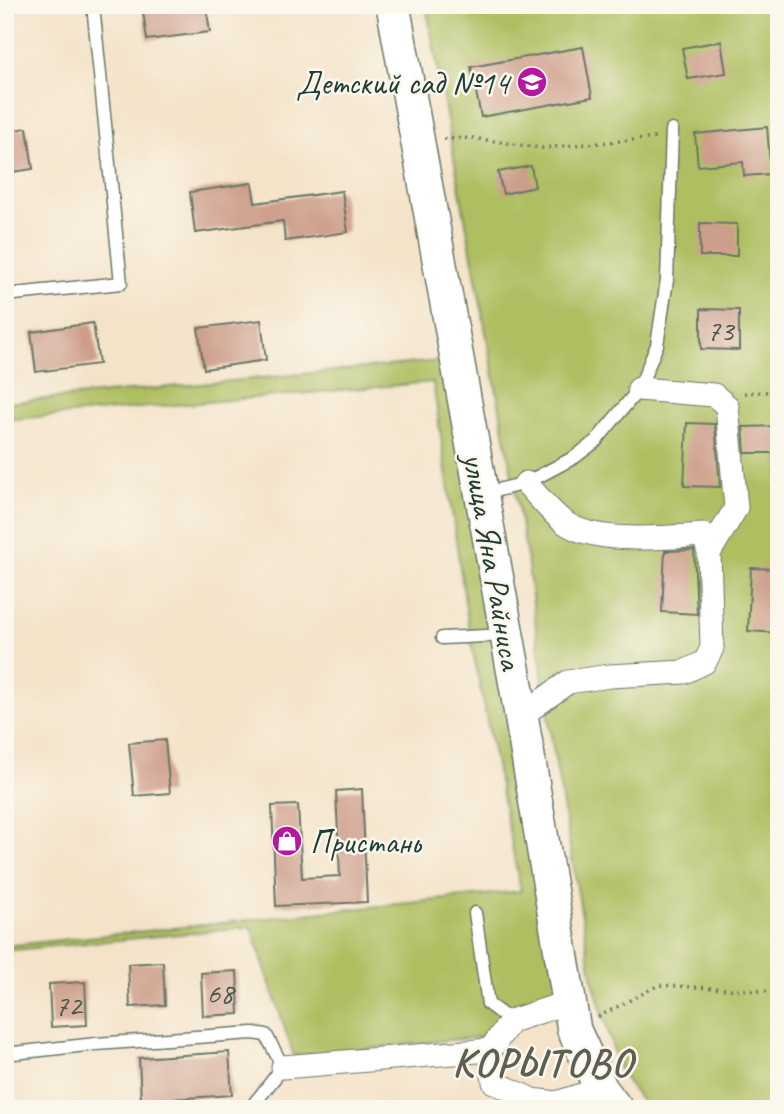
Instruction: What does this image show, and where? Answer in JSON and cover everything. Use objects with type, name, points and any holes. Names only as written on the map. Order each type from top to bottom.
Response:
[{"type":"street","name":"улица Яна Райниса","points":[[393,5],[522,716],[572,1016],[608,1099]]},
{"type":"street","points":[[639,389],[714,395],[727,406],[736,508],[709,553]]},
{"type":"street","points":[[522,716],[568,682],[610,676],[684,672],[705,662],[712,648],[709,553],[704,535],[638,538],[585,533],[564,522],[526,483]]},
{"type":"street","points":[[572,1016],[511,1021],[490,1050],[494,1082],[532,1100],[556,1103],[608,1099]]},
{"type":"street","points":[[283,1067],[490,1050]]},
{"type":"lane","points":[[5,295],[121,283],[93,5]]},
{"type":"lane","points":[[481,494],[526,483],[575,457],[596,441],[639,389],[657,345],[667,280],[672,134]]},
{"type":"lane","points":[[442,638],[507,635]]},
{"type":"lane","points":[[475,913],[488,1004],[511,1021]]},
{"type":"lane","points":[[5,1054],[96,1044],[253,1033],[266,1035],[283,1067],[250,1109]]},
{"type":"path","points":[[417,141],[472,138],[542,148],[672,134]]},
{"type":"path","points":[[572,1016],[659,985],[779,992]]},
{"type":"green space","points":[[426,5],[779,5],[779,1109],[646,1109],[619,1069],[593,981],[548,718],[526,551]]},
{"type":"green space","points":[[447,360],[558,990],[480,1037],[294,1056],[251,927],[5,951],[5,946],[521,891],[470,636],[433,382],[5,420],[5,403]]},
{"type":"building","points":[[142,5],[206,5],[210,32],[147,40]]},
{"type":"building","points":[[721,41],[726,73],[688,79],[682,48]]},
{"type":"building","name":"Детский сад №14","points":[[583,47],[592,97],[481,117],[471,67]]},
{"type":"building","points":[[767,127],[771,174],[744,176],[743,162],[698,166],[695,134]]},
{"type":"building","points":[[27,128],[33,169],[5,173],[5,131]]},
{"type":"building","points":[[531,166],[535,187],[503,194],[498,172]]},
{"type":"building","points":[[252,183],[255,203],[342,191],[348,232],[285,241],[283,221],[195,233],[190,192]]},
{"type":"building","points":[[700,223],[737,224],[737,256],[700,256]]},
{"type":"building","points":[[701,309],[739,310],[739,350],[701,349]]},
{"type":"building","points":[[261,320],[266,360],[204,369],[198,328]]},
{"type":"building","points":[[93,323],[99,364],[36,372],[31,332]]},
{"type":"building","points":[[687,423],[715,424],[720,487],[684,486]]},
{"type":"building","points":[[779,426],[779,453],[745,453],[743,427]]},
{"type":"building","points":[[694,550],[697,614],[662,612],[665,551]]},
{"type":"building","points":[[751,568],[779,569],[779,633],[748,631]]},
{"type":"building","points":[[165,740],[170,793],[134,796],[129,743]]},
{"type":"building","name":"Пристань","points":[[362,789],[367,902],[276,906],[272,806],[298,805],[302,878],[340,876],[336,791]]},
{"type":"building","points":[[163,962],[165,1005],[130,1007],[128,964]]},
{"type":"building","points":[[237,971],[239,1014],[203,1016],[201,973]]},
{"type":"building","points":[[85,982],[87,1025],[51,1027],[49,984]]},
{"type":"building","points":[[229,1052],[232,1095],[141,1101],[139,1058]]},
{"type":"place","name":"Детский сад №14","points":[[532,82]]},
{"type":"place","name":"Пристань","points":[[287,841]]},
{"type":"district","name":"КОРЫТОВО","points":[[543,1062]]}]
